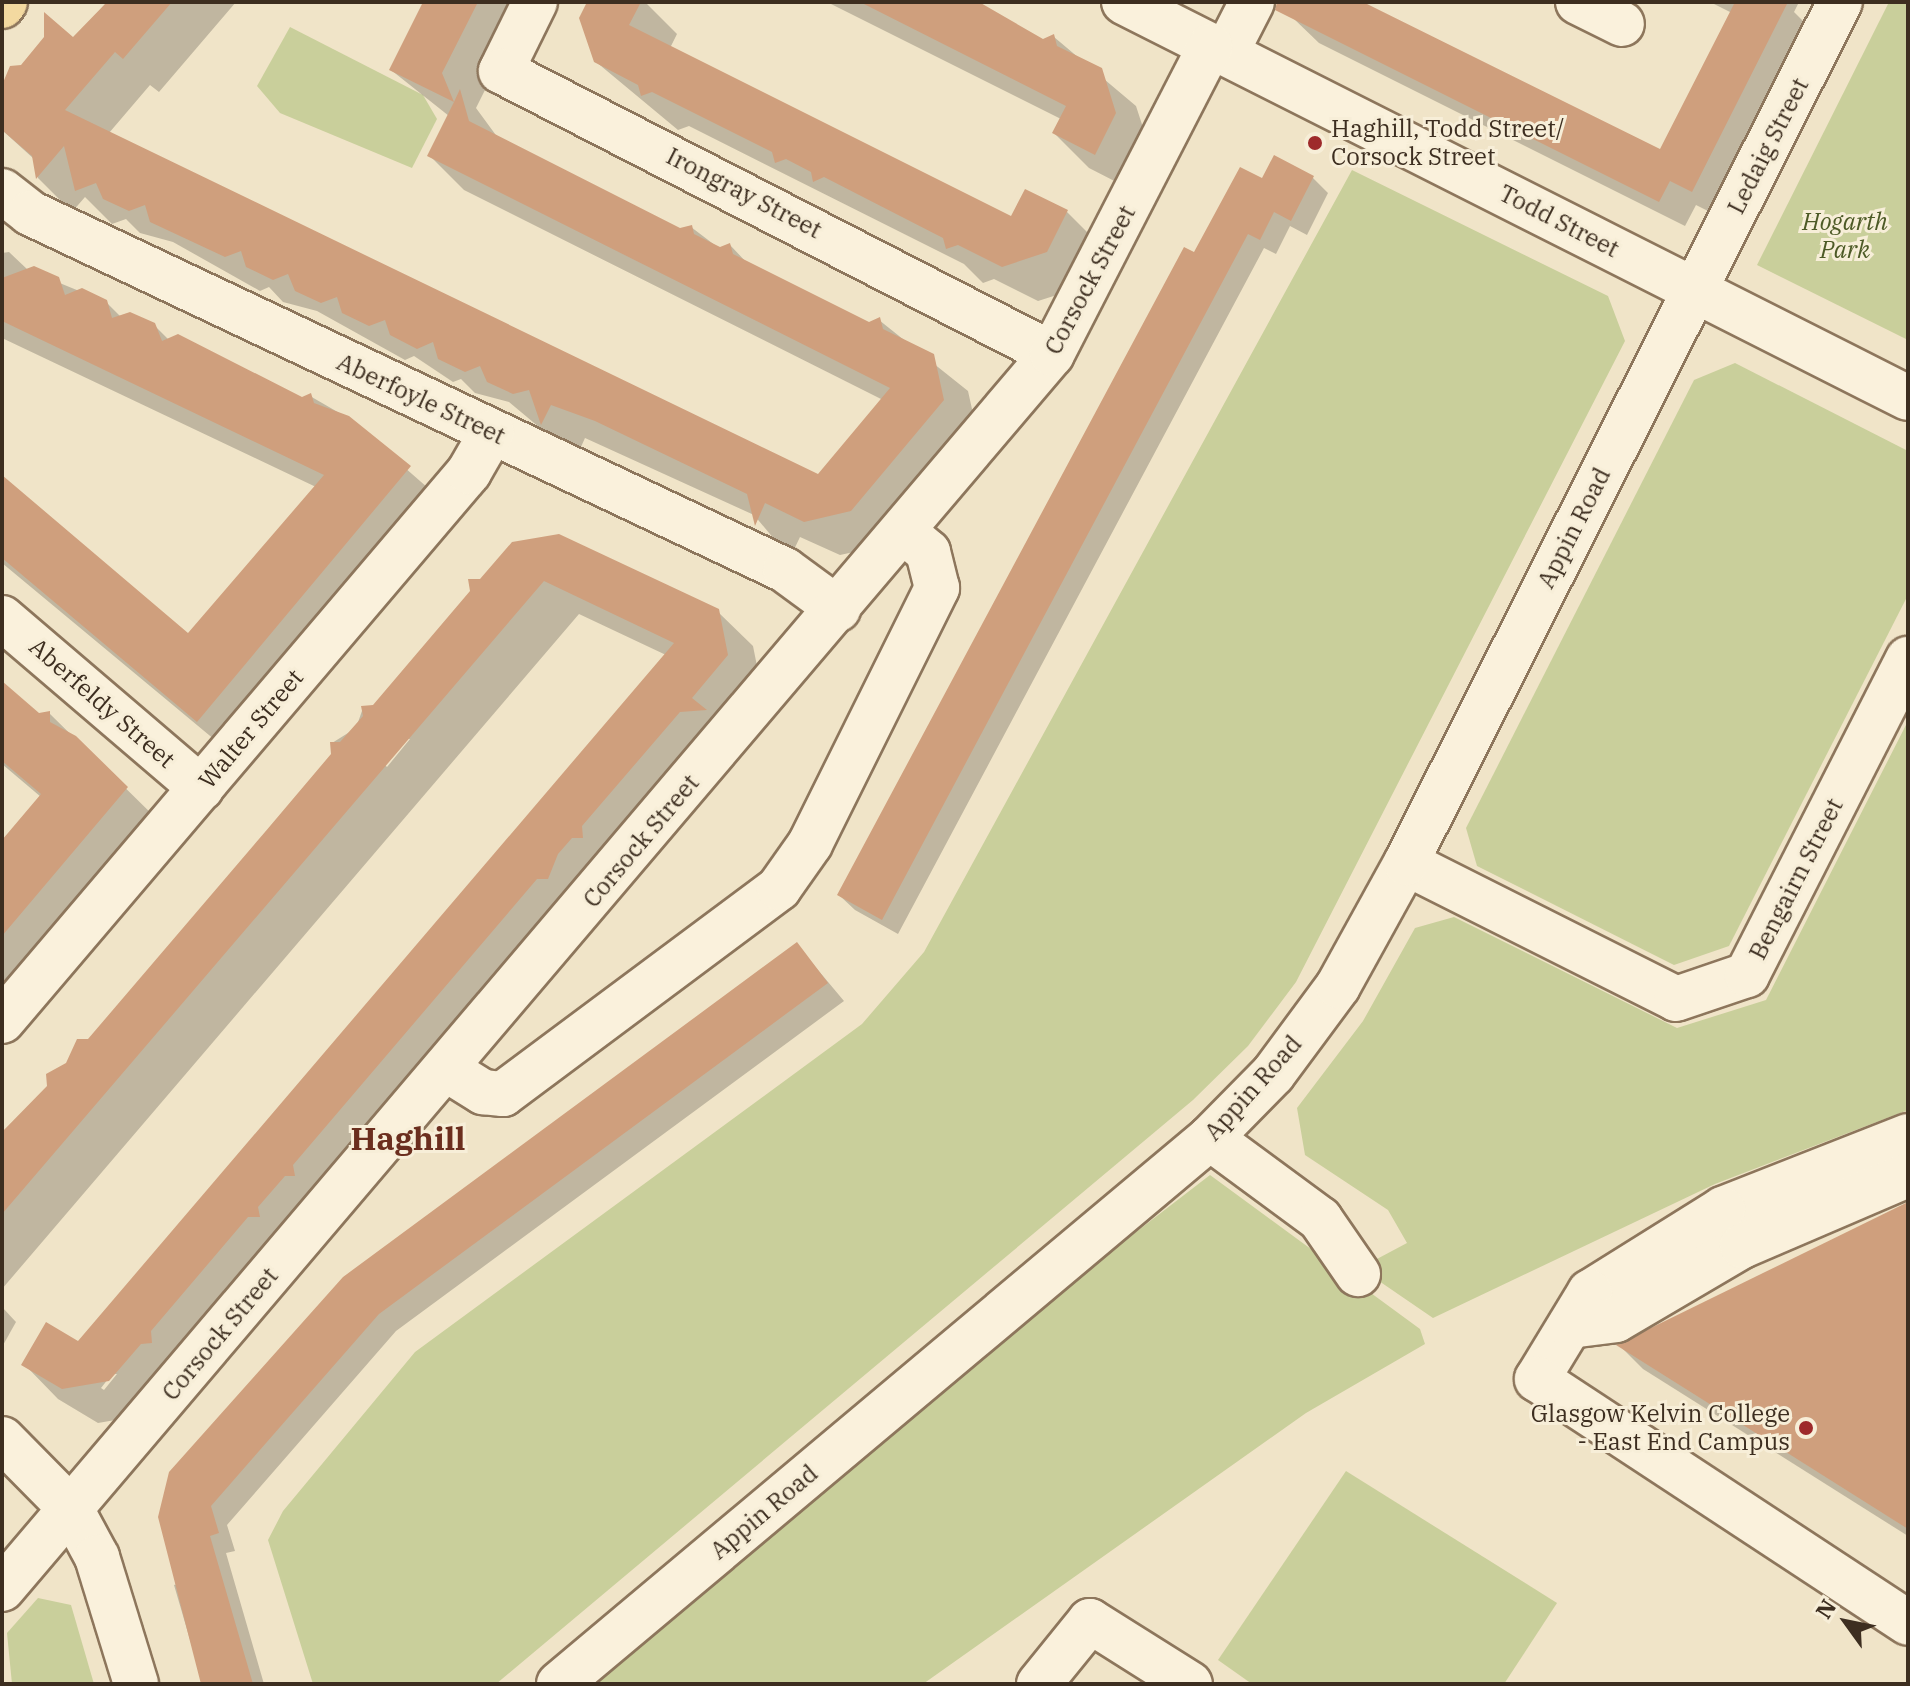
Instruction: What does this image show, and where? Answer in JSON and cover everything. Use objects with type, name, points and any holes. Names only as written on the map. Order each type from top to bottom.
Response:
[{"type":"street","name":"Irongray Street","points":[[535,2],[501,71],[1052,354]]},
{"type":"street","name":"Todd Street","points":[[1124,2],[1908,398]]},
{"type":"street","name":"Corsock Street","points":[[2,1589],[904,532],[1052,354],[1218,50],[1252,2]]},
{"type":"street","points":[[1578,2],[1622,24]]},
{"type":"street","name":"Ledaig Street","points":[[1695,290],[1840,2]]},
{"type":"street","name":"Aberfoyle Street","points":[[2,191],[30,213],[785,570],[838,609]]},
{"type":"street","name":"Appin Road","points":[[559,1684],[1210,1138],[1273,1074],[1338,986],[1406,863],[1695,290]]},
{"type":"street","name":"Walter Street","points":[[2,1021],[469,472],[492,432]]},
{"type":"street","points":[[446,1069],[483,1092],[503,1094],[779,888],[810,844],[937,588],[928,552],[904,532]]},
{"type":"street","name":"Aberfeldy Street","points":[[2,618],[201,788]]},
{"type":"street","name":"Bengairn Street","points":[[1406,863],[1676,999],[1747,975],[1908,659]]},
{"type":"street","points":[[1908,1136],[1723,1209],[1590,1292],[1537,1379],[1908,1623]]},
{"type":"street","points":[[1210,1138],[1320,1219],[1358,1274]]},
{"type":"street","points":[[1570,1326],[1616,1320],[1742,1246],[1908,1175]]},
{"type":"street","points":[[2,1439],[71,1509],[97,1557],[136,1684]]},
{"type":"street","points":[[1039,1684],[1090,1621],[1190,1684]]},
{"type":"green space","name":"Hogarth Park","points":[[1889,2],[1908,2],[1908,340],[1757,265]]},
{"type":"green space","points":[[290,27],[423,95],[437,119],[412,168],[280,113],[257,86]]},
{"type":"green space","points":[[1352,170],[1608,296],[1625,341],[1296,982],[1248,1046],[1193,1100],[496,1684],[313,1684],[268,1540],[283,1511],[415,1352],[862,1024],[924,952]]},
{"type":"green space","points":[[1735,363],[1908,451],[1908,595],[1729,946],[1674,965],[1477,866],[1466,828],[1694,380]]},
{"type":"green space","points":[[1908,721],[1908,1110],[1715,1184],[1433,1318],[1360,1268],[1407,1243],[1388,1210],[1305,1155],[1297,1108],[1363,1021],[1415,928],[1454,917],[1677,1028],[1766,1000]]},
{"type":"green space","points":[[1210,1175],[1420,1329],[1425,1344],[1306,1413],[923,1684],[594,1684],[1057,1293]]},
{"type":"green space","points":[[1346,1471],[1557,1603],[1504,1684],[1252,1684],[1218,1660]]},
{"type":"green space","points":[[38,1598],[71,1605],[94,1684],[12,1684],[7,1633]]},
{"type":"building","points":[[107,2],[172,2],[123,59],[115,52],[65,110],[818,474],[890,388],[427,156],[460,89],[469,121],[680,228],[692,225],[694,234],[720,247],[730,243],[733,254],[869,322],[880,317],[883,329],[934,354],[944,400],[851,511],[804,522],[765,503],[755,526],[747,494],[595,421],[551,405],[541,425],[529,390],[513,394],[487,382],[480,366],[465,372],[438,359],[433,342],[417,349],[390,335],[385,320],[369,326],[342,313],[337,297],[321,303],[295,291],[288,274],[273,280],[246,267],[241,251],[225,257],[150,222],[145,205],[129,211],[103,199],[96,183],[75,191],[64,146],[36,179],[32,156],[2,130],[2,85],[10,66],[21,65],[44,37],[44,12],[73,37]]},
{"type":"building","points":[[423,2],[478,2],[442,73],[454,102],[389,70]]},
{"type":"building","points":[[587,2],[641,2],[629,25],[1011,216],[1025,189],[1068,210],[1047,252],[1002,267],[958,245],[946,249],[943,238],[824,177],[813,182],[811,172],[786,159],[775,163],[772,152],[652,92],[641,96],[638,85],[594,62],[579,18]]},
{"type":"building","points":[[860,2],[979,2],[1043,39],[1054,34],[1057,46],[1102,68],[1116,113],[1095,155],[1052,133],[1066,106]]},
{"type":"building","points":[[1277,2],[1363,2],[1660,149],[1735,2],[1788,2],[1692,192],[1670,181],[1659,202],[1275,10]]},
{"type":"building","points":[[1274,155],[1314,176],[1291,221],[1274,212],[1260,240],[1248,234],[882,920],[837,895],[1184,247],[1194,252],[1240,167],[1262,178]]},
{"type":"building","points":[[34,266],[59,277],[65,295],[82,288],[107,300],[112,318],[130,312],[155,323],[162,341],[178,334],[302,397],[311,393],[314,403],[349,416],[411,466],[197,722],[2,558],[2,475],[188,633],[324,475],[2,321],[2,278]]},
{"type":"building","points":[[559,534],[719,609],[728,655],[692,698],[707,710],[680,712],[582,826],[583,838],[572,838],[558,854],[548,879],[537,879],[293,1165],[295,1176],[285,1176],[258,1207],[260,1217],[248,1217],[151,1331],[152,1343],[141,1344],[109,1381],[62,1389],[21,1365],[46,1322],[78,1341],[674,643],[544,581],[2,1214],[2,1132],[47,1086],[46,1074],[66,1063],[77,1039],[88,1039],[265,832],[331,754],[330,742],[340,742],[363,716],[361,706],[373,705],[470,591],[468,579],[480,579],[512,542]]},
{"type":"building","points":[[2,681],[39,713],[50,711],[50,722],[76,736],[128,787],[2,936],[2,840],[41,794],[2,761]]},
{"type":"building","points":[[797,942],[828,983],[379,1314],[211,1506],[219,1533],[210,1536],[253,1684],[201,1684],[158,1517],[169,1472],[343,1277]]},
{"type":"building","points":[[1908,1202],[1908,1529],[1616,1345]]},
{"type":"place","name":"Haghill, Todd Street/ Corsock Street","points":[[1315,143]]},
{"type":"place","name":"Glasgow Kelvin College - East End Campus","points":[[1806,1428]]},
{"type":"district","name":"Haghill","points":[[408,1138]]}]
